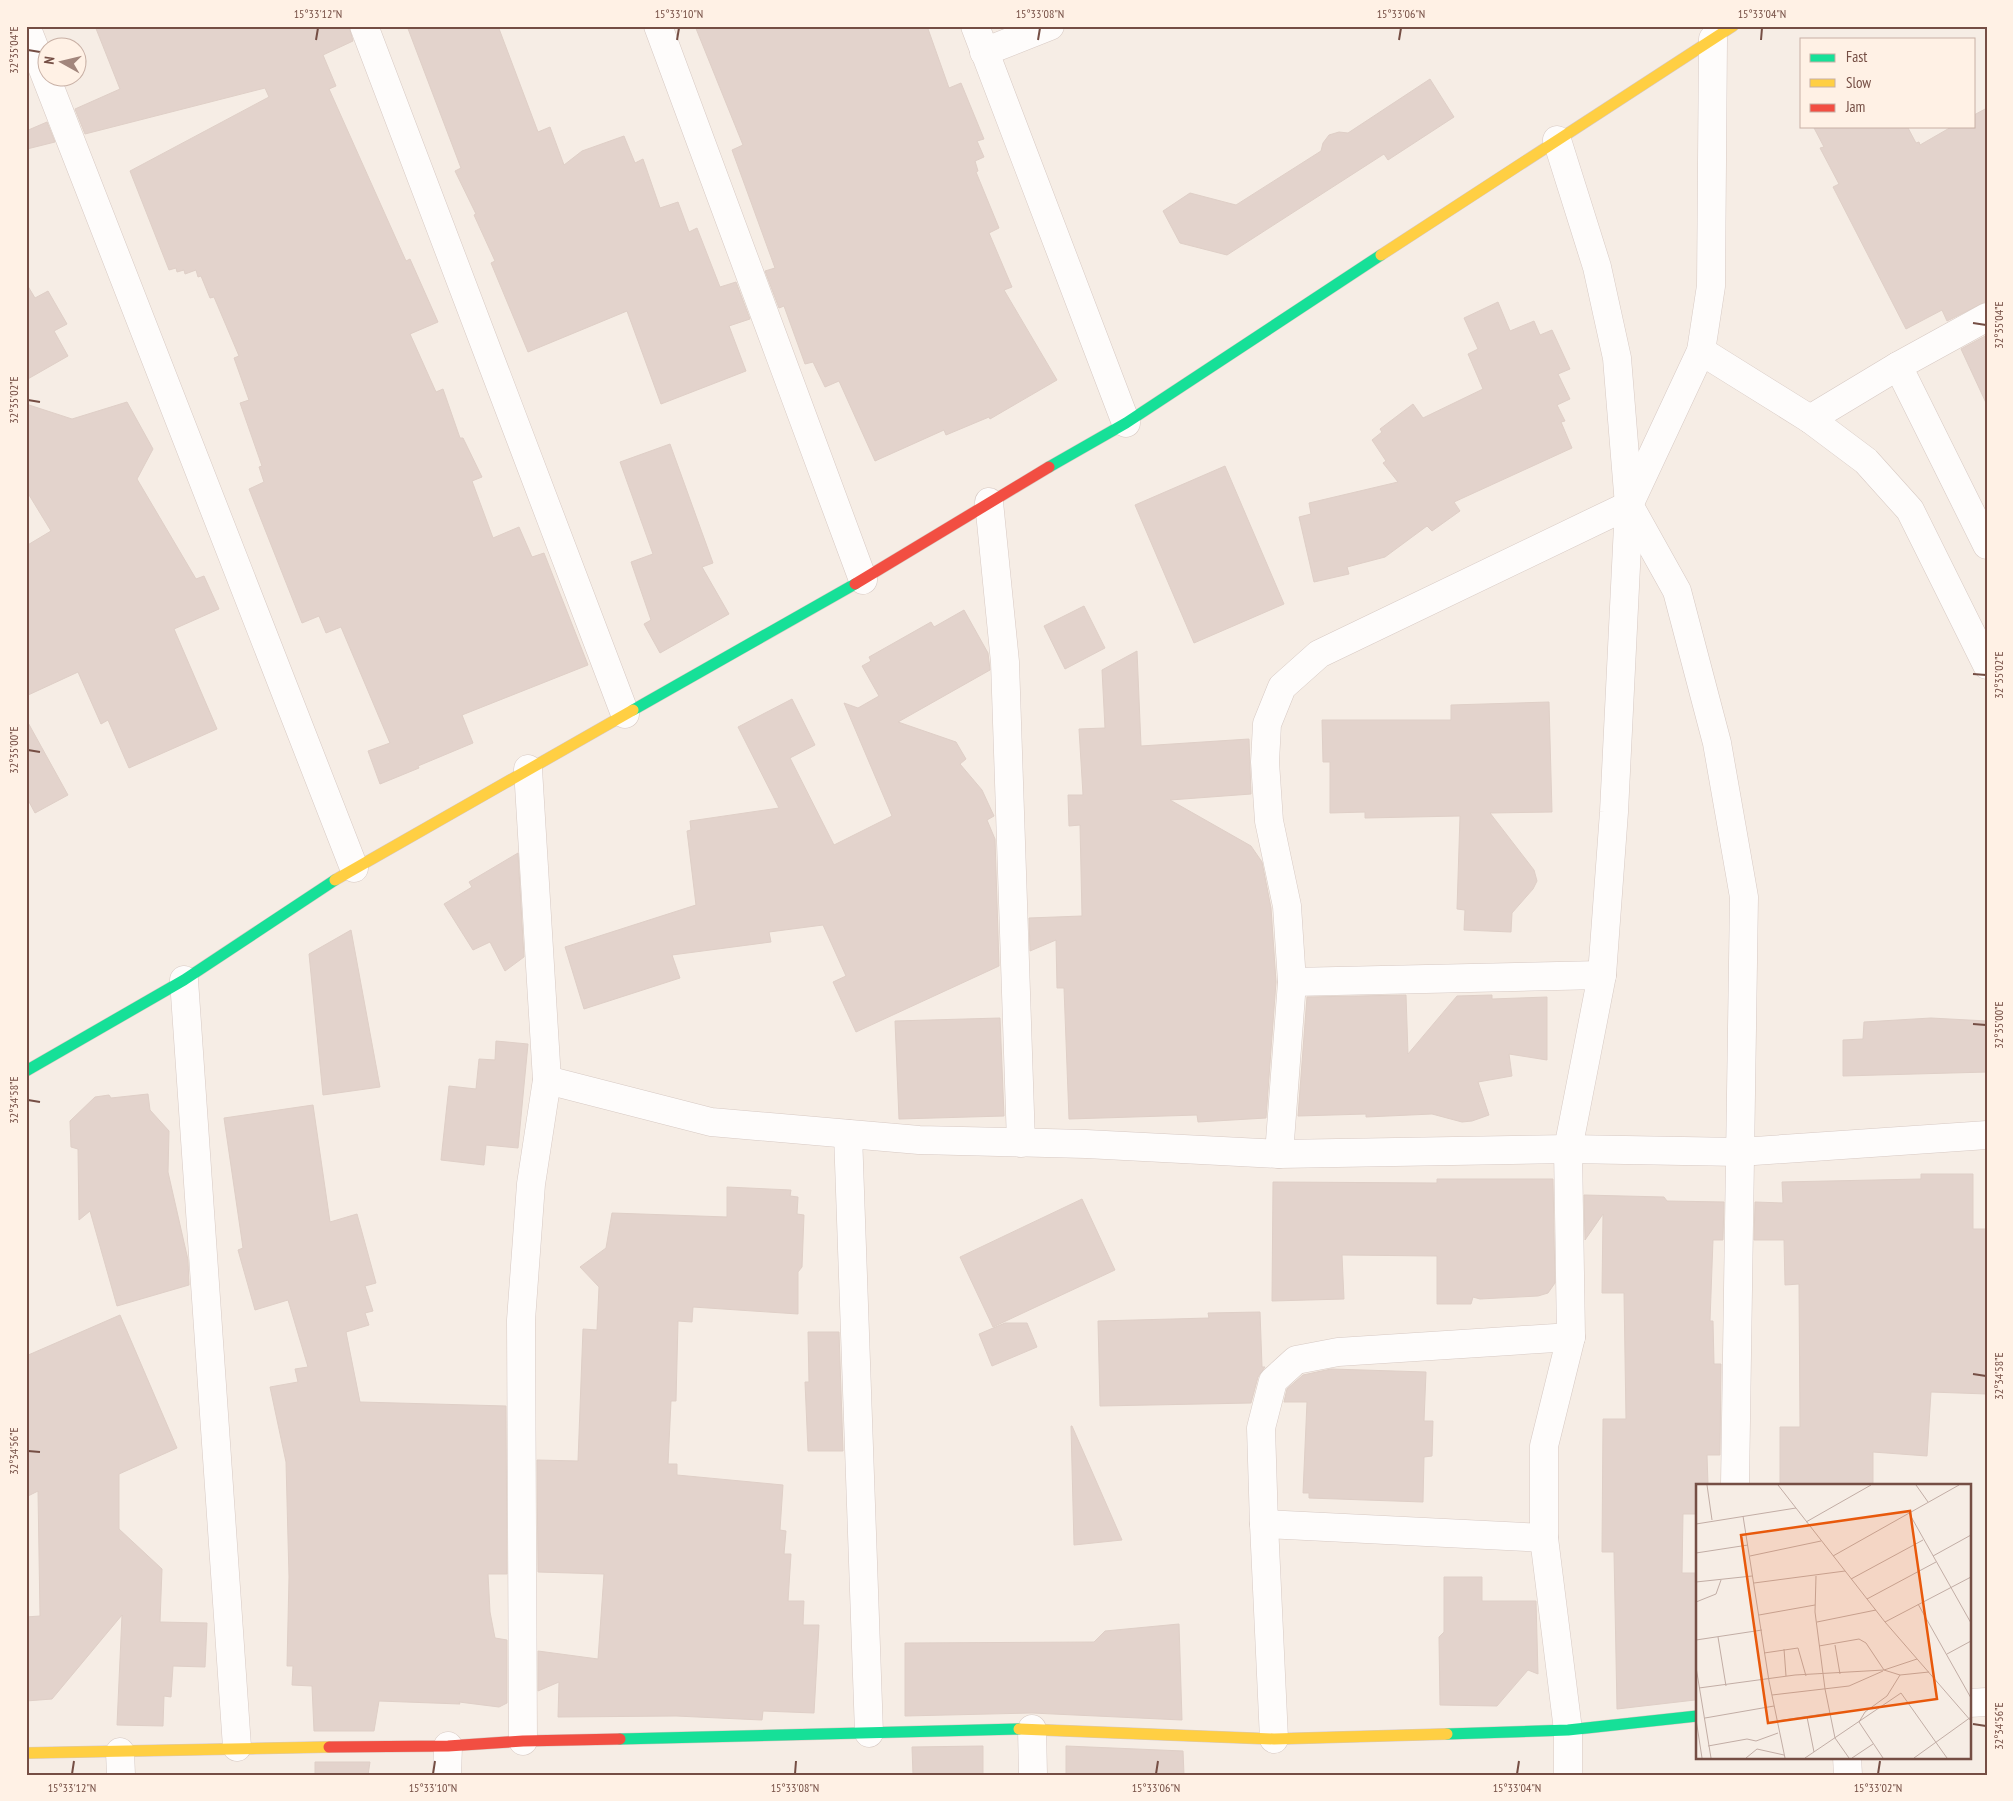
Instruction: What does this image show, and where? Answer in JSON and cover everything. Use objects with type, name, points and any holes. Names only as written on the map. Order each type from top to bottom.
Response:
[{"type":"street","points":[[26,26],[354,868]]},
{"type":"street","points":[[364,26],[625,714]]},
{"type":"street","points":[[658,26],[863,580]]},
{"type":"street","points":[[975,26],[1126,423]]},
{"type":"street","points":[[984,52],[1050,26]]},
{"type":"street","points":[[26,1071],[184,980],[354,868],[863,580],[989,502],[1126,423],[1292,312],[1723,33]]},
{"type":"street","points":[[1279,1154],[1292,982],[1287,906],[1269,821],[1264,762],[1267,724],[1282,687],[1319,654],[1629,505],[1701,351],[1711,286],[1723,33]]},
{"type":"street","points":[[1557,140],[1598,267],[1617,358],[1629,505],[1614,812],[1602,975],[1568,1148],[1571,1337],[1544,1446],[1544,1538],[1568,1730],[1568,1775]]},
{"type":"street","points":[[1810,419],[1898,366],[1987,317]]},
{"type":"street","points":[[1701,351],[1810,419],[1866,461],[1910,510],[1987,665]]},
{"type":"street","points":[[1898,366],[1987,545]]},
{"type":"street","points":[[989,502],[1005,662],[1021,1143]]},
{"type":"street","points":[[1629,505],[1677,591],[1717,744],[1744,896],[1735,1484]]},
{"type":"street","points":[[523,1741],[520,1320],[531,1184],[547,1080],[528,768]]},
{"type":"street","points":[[1292,982],[1602,975]]},
{"type":"street","points":[[184,980],[237,1747]]},
{"type":"street","points":[[547,1080],[711,1122],[919,1140],[1279,1154],[1568,1148],[1740,1152],[1987,1135]]},
{"type":"street","points":[[848,1134],[869,1733]]},
{"type":"street","points":[[1274,1739],[1261,1428],[1273,1381],[1296,1360],[1338,1352],[1571,1337]]},
{"type":"street","points":[[1264,1524],[1544,1538]]},
{"type":"street","points":[[1970,1703],[1987,1702]]},
{"type":"street","points":[[26,1753],[120,1764],[237,1747],[448,1746],[523,1741],[1032,1729],[1274,1739],[1568,1730],[1696,1716]]},
{"type":"street","points":[[1032,1729],[1033,1775]]},
{"type":"street","points":[[447,1775],[448,1746]]},
{"type":"street","points":[[1847,1758],[1848,1775]]},
{"type":"building","points":[[95,26],[349,26],[353,41],[323,55],[336,86],[329,89],[406,261],[410,259],[438,322],[410,334],[436,392],[443,389],[460,438],[463,438],[482,477],[472,481],[493,538],[519,527],[532,557],[544,553],[588,665],[462,715],[473,743],[380,784],[368,751],[390,743],[341,627],[326,633],[319,616],[302,623],[249,489],[264,482],[259,467],[262,466],[240,403],[249,400],[234,358],[239,356],[214,297],[210,298],[201,276],[198,277],[196,270],[185,274],[184,270],[177,272],[176,268],[169,270],[130,171],[269,97],[265,88],[85,134],[75,109],[120,89]]},
{"type":"building","points":[[407,26],[498,26],[538,132],[550,127],[564,165],[582,151],[624,136],[635,163],[643,159],[660,208],[678,202],[689,232],[697,228],[720,287],[736,282],[750,319],[729,326],[746,371],[661,404],[627,311],[528,352],[491,263],[495,261],[474,215],[476,214],[455,171],[461,168]]},
{"type":"building","points":[[695,26],[927,26],[949,88],[961,83],[984,139],[977,141],[984,157],[975,161],[978,171],[976,172],[999,228],[989,233],[1012,287],[1004,290],[1057,380],[990,419],[989,417],[946,435],[944,430],[875,461],[839,381],[825,387],[813,362],[805,364],[784,306],[779,308],[765,271],[775,268],[732,150],[743,145]]},
{"type":"building","points":[[1430,79],[1454,117],[1388,160],[1384,154],[1227,255],[1180,243],[1163,211],[1190,193],[1236,205],[1321,151],[1323,143],[1329,135],[1339,132],[1348,133]]},
{"type":"building","points":[[1987,108],[1987,301],[1947,321],[1942,310],[1906,329],[1833,187],[1839,184],[1820,148],[1824,147],[1814,128],[1908,128],[1916,143],[1919,142],[1920,145],[1950,128],[1976,128],[1976,114]]},
{"type":"building","points":[[47,122],[55,142],[27,149],[26,131]]},
{"type":"building","points":[[26,283],[35,298],[48,291],[67,324],[54,331],[68,356],[26,380]]},
{"type":"building","points":[[1498,302],[1510,331],[1534,321],[1540,335],[1552,330],[1570,369],[1558,374],[1570,399],[1557,405],[1565,421],[1561,422],[1572,448],[1454,502],[1460,511],[1432,531],[1427,526],[1385,557],[1347,567],[1349,574],[1314,582],[1299,517],[1311,514],[1309,503],[1398,482],[1383,463],[1386,461],[1372,440],[1382,432],[1380,429],[1413,404],[1423,418],[1483,389],[1468,354],[1478,349],[1464,318]]},
{"type":"building","points":[[1987,335],[1987,405],[1961,349]]},
{"type":"building","points":[[127,402],[153,449],[137,479],[196,579],[204,576],[219,609],[174,629],[217,729],[129,768],[108,720],[101,724],[78,672],[26,696],[26,546],[51,531],[26,490],[26,404],[72,419]]},
{"type":"building","points":[[670,444],[713,563],[702,567],[729,614],[660,653],[644,624],[651,620],[631,562],[653,554],[620,462]]},
{"type":"building","points":[[1225,466],[1284,604],[1194,643],[1135,505]]},
{"type":"building","points":[[1084,606],[1105,648],[1065,669],[1044,626]]},
{"type":"building","points":[[964,610],[988,653],[990,670],[898,722],[956,742],[966,759],[960,764],[982,790],[994,816],[987,820],[995,839],[999,966],[856,1032],[833,982],[846,976],[823,925],[769,932],[771,942],[672,955],[680,978],[584,1009],[565,947],[696,905],[687,831],[691,830],[690,821],[779,808],[738,727],[792,699],[815,745],[790,758],[834,845],[892,816],[844,703],[858,708],[879,696],[862,666],[871,661],[869,657],[931,622],[934,627]]},
{"type":"building","points":[[1137,651],[1141,746],[1249,739],[1251,794],[1170,800],[1251,846],[1262,862],[1271,908],[1276,982],[1266,1118],[1198,1122],[1197,1115],[1069,1119],[1064,988],[1057,988],[1056,940],[1030,951],[1029,918],[1082,916],[1080,825],[1069,826],[1068,795],[1083,795],[1079,729],[1105,728],[1102,670]]},
{"type":"building","points":[[1549,702],[1552,812],[1490,813],[1534,870],[1537,881],[1533,889],[1512,913],[1511,932],[1464,930],[1465,910],[1457,909],[1460,816],[1365,818],[1365,812],[1330,813],[1330,762],[1323,762],[1322,720],[1451,720],[1451,705]]},
{"type":"building","points":[[26,719],[68,795],[35,813],[26,796]]},
{"type":"building","points":[[518,853],[524,957],[505,971],[490,942],[473,950],[444,904],[472,887],[469,882]]},
{"type":"building","points":[[351,930],[380,1087],[323,1095],[309,954]]},
{"type":"building","points":[[1406,995],[1408,1054],[1457,996],[1492,995],[1492,999],[1547,997],[1547,1060],[1509,1054],[1512,1076],[1478,1082],[1489,1115],[1472,1121],[1462,1122],[1432,1114],[1366,1117],[1366,1114],[1298,1116],[1307,997]]},
{"type":"building","points":[[1000,1018],[1004,1116],[899,1119],[895,1021]]},
{"type":"building","points":[[1931,1018],[1987,1021],[1987,1072],[1843,1076],[1843,1040],[1863,1039],[1864,1022]]},
{"type":"building","points":[[496,1041],[528,1044],[518,1148],[486,1145],[484,1165],[441,1160],[449,1086],[476,1089],[479,1059],[495,1060]]},
{"type":"building","points":[[148,1094],[150,1110],[169,1131],[168,1172],[188,1260],[189,1285],[117,1306],[90,1211],[79,1220],[78,1149],[71,1147],[70,1121],[95,1097],[109,1095],[111,1098]]},
{"type":"building","points":[[313,1105],[330,1222],[357,1214],[376,1283],[365,1286],[373,1311],[365,1313],[369,1325],[346,1332],[360,1402],[506,1406],[507,1574],[488,1574],[490,1612],[495,1638],[507,1640],[507,1703],[499,1707],[459,1702],[460,1704],[379,1701],[374,1731],[314,1731],[312,1686],[292,1685],[293,1666],[287,1666],[289,1577],[286,1462],[270,1387],[298,1382],[295,1369],[308,1367],[288,1300],[255,1310],[238,1250],[243,1248],[224,1118]]},
{"type":"building","points":[[1921,1174],[1973,1174],[1973,1229],[1987,1229],[1987,1394],[1931,1392],[1927,1456],[1873,1452],[1873,1484],[1780,1484],[1780,1427],[1800,1427],[1799,1284],[1785,1285],[1784,1240],[1754,1240],[1755,1202],[1783,1203],[1782,1182],[1921,1179]]},
{"type":"building","points":[[1437,1179],[1553,1179],[1555,1283],[1548,1293],[1538,1296],[1480,1299],[1473,1297],[1471,1304],[1437,1304],[1437,1256],[1342,1255],[1344,1299],[1272,1301],[1273,1182],[1437,1183]]},
{"type":"building","points":[[727,1187],[791,1190],[790,1196],[798,1197],[797,1214],[804,1215],[802,1267],[798,1272],[798,1314],[693,1307],[692,1322],[678,1321],[676,1401],[671,1401],[668,1464],[677,1464],[677,1475],[783,1485],[780,1530],[786,1531],[784,1554],[791,1554],[788,1601],[804,1601],[803,1625],[819,1625],[814,1713],[763,1711],[762,1720],[676,1716],[558,1717],[559,1682],[538,1691],[538,1651],[598,1659],[604,1574],[538,1572],[537,1460],[578,1461],[583,1329],[597,1330],[599,1287],[580,1267],[606,1248],[612,1213],[727,1217]]},
{"type":"building","points":[[1584,1195],[1664,1197],[1667,1201],[1724,1202],[1723,1240],[1713,1240],[1710,1321],[1713,1321],[1714,1364],[1721,1364],[1720,1455],[1707,1455],[1708,1484],[1696,1484],[1696,1514],[1683,1514],[1682,1573],[1695,1573],[1695,1700],[1617,1709],[1614,1552],[1602,1552],[1603,1419],[1626,1419],[1624,1293],[1602,1293],[1603,1214],[1585,1240]]},
{"type":"building","points":[[1082,1199],[1115,1270],[993,1327],[960,1257]]},
{"type":"building","points":[[1260,1312],[1262,1367],[1265,1367],[1258,1377],[1251,1403],[1100,1406],[1098,1321],[1209,1318],[1208,1313]]},
{"type":"building","points":[[120,1315],[177,1448],[119,1474],[119,1529],[162,1569],[160,1622],[207,1623],[205,1667],[173,1666],[171,1697],[164,1696],[163,1726],[117,1725],[122,1615],[52,1699],[26,1701],[26,1617],[40,1616],[38,1491],[26,1497],[26,1356]]},
{"type":"building","points":[[1005,1323],[1027,1323],[1037,1347],[992,1366],[979,1334]]},
{"type":"building","points":[[808,1332],[839,1332],[843,1451],[808,1451],[805,1382],[809,1382]]},
{"type":"building","points":[[1331,1369],[1426,1372],[1424,1421],[1433,1421],[1432,1456],[1424,1457],[1423,1502],[1309,1498],[1309,1493],[1303,1493],[1307,1402],[1284,1402],[1287,1389],[1303,1375]]},
{"type":"building","points":[[1072,1426],[1122,1540],[1074,1545]]},
{"type":"building","points":[[1444,1577],[1482,1577],[1482,1601],[1536,1601],[1538,1674],[1528,1670],[1497,1706],[1440,1705],[1439,1637],[1444,1632]]},
{"type":"building","points":[[1179,1624],[1182,1720],[1032,1713],[905,1716],[905,1643],[1094,1642],[1105,1631]]},
{"type":"building","points":[[983,1746],[983,1775],[913,1775],[912,1747]]},
{"type":"building","points":[[1066,1746],[1183,1751],[1184,1775],[1066,1775]]},
{"type":"building","points":[[315,1762],[370,1762],[368,1775],[315,1775]]},
{"type":"traffic: fast","points":[[1049,467],[1126,423],[1381,255]]},
{"type":"traffic: fast","points":[[633,710],[855,584]]},
{"type":"traffic: fast","points":[[26,1071],[184,980],[335,880]]},
{"type":"traffic: fast","points":[[1447,1734],[1568,1730],[1696,1716]]},
{"type":"traffic: fast","points":[[620,1739],[1019,1729]]},
{"type":"traffic: slow","points":[[1381,255],[1733,26]]},
{"type":"traffic: slow","points":[[335,880],[633,710]]},
{"type":"traffic: slow","points":[[1019,1729],[1274,1739],[1447,1734]]},
{"type":"traffic: slow","points":[[26,1753],[329,1747]]},
{"type":"traffic: jam","points":[[855,584],[1049,467]]},
{"type":"traffic: jam","points":[[329,1747],[448,1746],[523,1741],[620,1739]]}]
